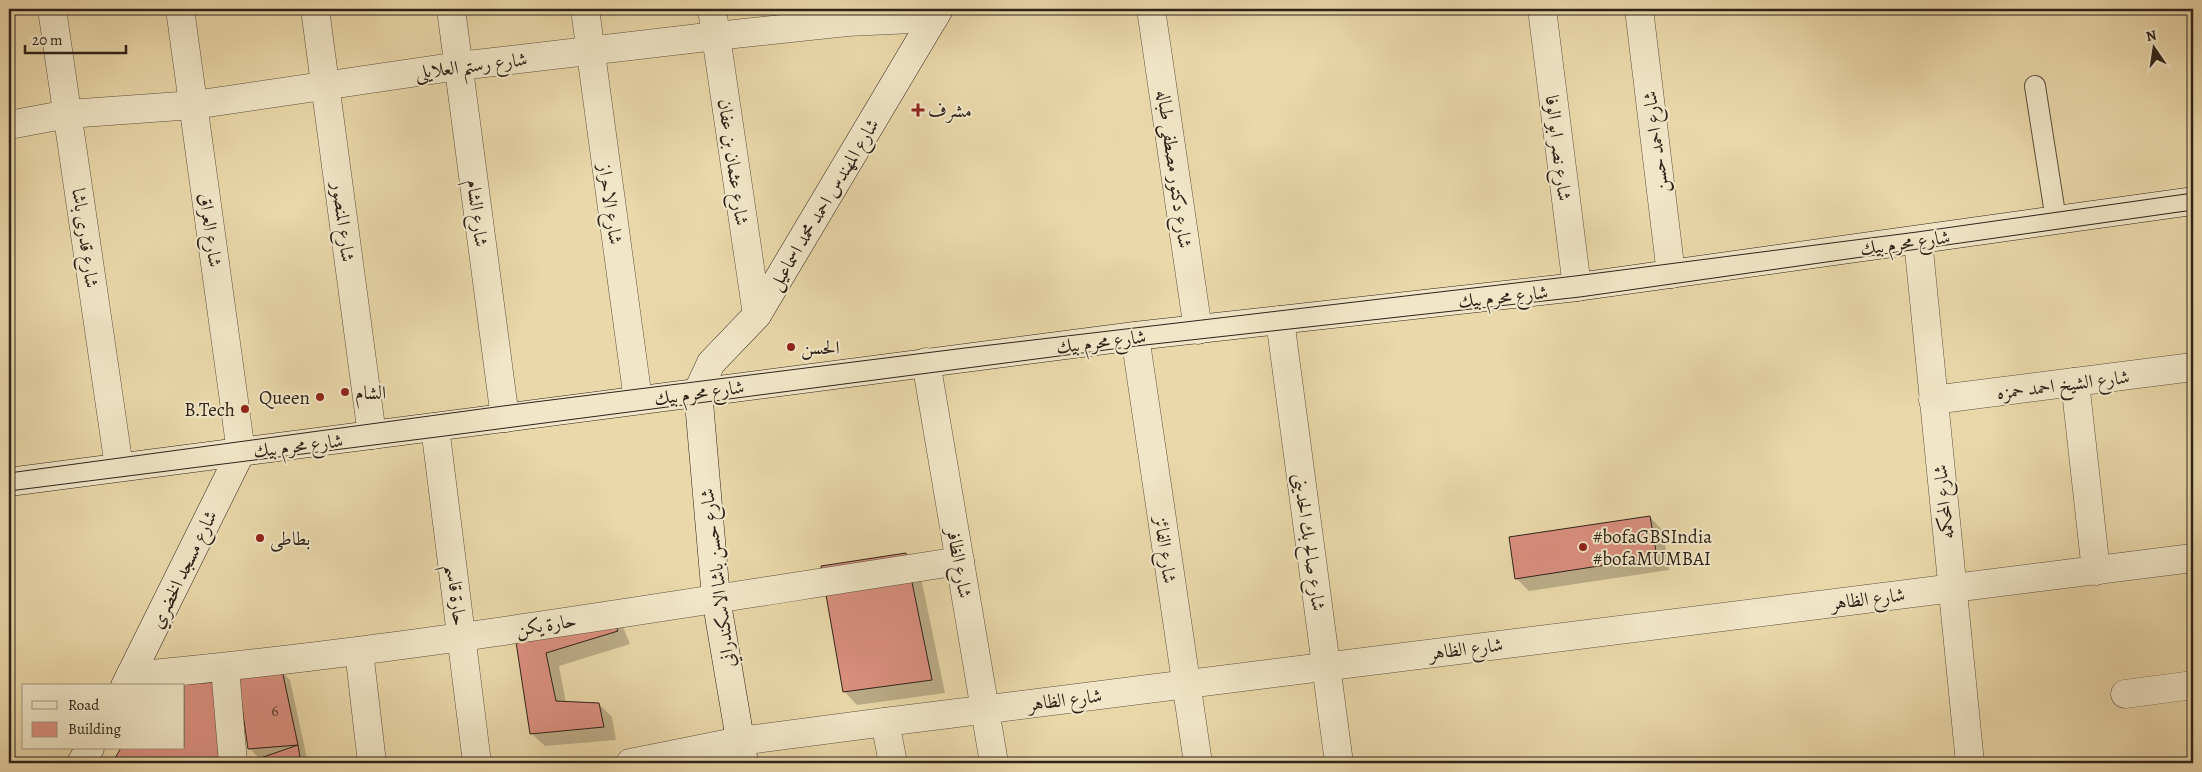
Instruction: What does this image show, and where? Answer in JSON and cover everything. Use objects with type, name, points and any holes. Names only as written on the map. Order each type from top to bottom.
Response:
[{"type":"street","name":"شارع قدرى باشا","points":[[52,9],[118,467]]},
{"type":"street","name":"شارع العراق","points":[[180,9],[241,452]]},
{"type":"street","name":"شارع المنصور","points":[[316,9],[372,435]]},
{"type":"street","name":"شارع الشام","points":[[451,9],[505,418]]},
{"type":"street","name":"شارع الاحراز","points":[[585,9],[638,400]]},
{"type":"street","name":"شارع عثمان بن عفان","points":[[712,9],[757,315]]},
{"type":"street","name":"شارع دكتور مصطفى طباله","points":[[1151,9],[1198,330]]},
{"type":"street","name":"شارع نصر ابو الوفا","points":[[1542,9],[1577,288]]},
{"type":"street","name":"شارع احمد حسن","points":[[1639,9],[1671,274]]},
{"type":"street","name":"شارع رستم العلايلى","points":[[9,124],[68,114],[194,105],[459,66],[716,36],[846,16],[936,13]]},
{"type":"street","name":"شارع المهندس احمد محمد اسماعيل","points":[[698,392],[710,363],[757,315],[936,13]]},
{"type":"street","name":"شارع محرم بيك","points":[[9,482],[1135,336],[1577,288],[2193,201]]},
{"type":"street","name":"شارع المحكمه","points":[[1918,240],[1970,763]]},
{"type":"street","name":"شارع صالح بك الحدينى","points":[[1280,320],[1339,763]]},
{"type":"street","name":"شارع الفائز","points":[[1135,336],[1198,763]]},
{"type":"street","name":"شارع الظافر","points":[[926,362],[994,763]]},
{"type":"street","name":"شارع الشيخ احمد حمزه","points":[[1933,400],[2193,368]]},
{"type":"street","points":[[2075,382],[2096,571]]},
{"type":"street","name":"شارع حسن باشا الاسكندراني","points":[[698,392],[716,598],[742,752]]},
{"type":"street","name":"حارة قاسم","points":[[435,427],[477,763]]},
{"type":"street","name":"شارع مسجد الخضري","points":[[128,681],[241,452]]},
{"type":"street","name":"شارع الظاهر","points":[[630,763],[742,752],[886,722],[985,709],[2193,558]]},
{"type":"street","name":"حارة يكن","points":[[128,681],[462,637],[960,561]]},
{"type":"street","points":[[359,650],[372,763]]},
{"type":"street","points":[[225,668],[234,763]]},
{"type":"street","points":[[2125,694],[2193,685]]},
{"type":"street","points":[[886,722],[893,763]]},
{"type":"street","points":[[81,763],[89,750]]},
{"type":"lane","points":[[2036,86],[2056,220]]},
{"type":"building","name":"#bofaGBSIndia #bofaMUMBAI","points":[[1650,516],[1657,557],[1515,579],[1509,537]]},
{"type":"building","points":[[906,553],[932,680],[843,692],[821,566]]},
{"type":"building","points":[[609,608],[618,631],[546,653],[556,701],[599,703],[604,727],[530,734],[516,642]]},
{"type":"building","points":[[282,670],[298,745],[248,749],[238,679]]},
{"type":"building","points":[[218,682],[224,763],[112,763],[120,750],[185,750],[185,684]]},
{"type":"building","points":[[298,745],[301,763],[249,763],[249,762]]},
{"type":"tram line","points":[[9,473],[503,406],[965,348],[1575,276],[1917,232],[2193,193]]},
{"type":"tram line","points":[[9,491],[1136,346],[1580,297],[2193,210]]},
{"type":"place","name":"مشرف","points":[[918,110]]},
{"type":"place","name":"الحسن","points":[[791,347]]},
{"type":"place","name":"الشام","points":[[345,392]]},
{"type":"place","name":"Queen","points":[[320,397]]},
{"type":"place","name":"B.Tech","points":[[245,409]]},
{"type":"place","name":"بطاطى","points":[[260,538]]},
{"type":"place","name":"#bofaGBSIndia #bofaMUMBAI","points":[[1583,547]]}]
